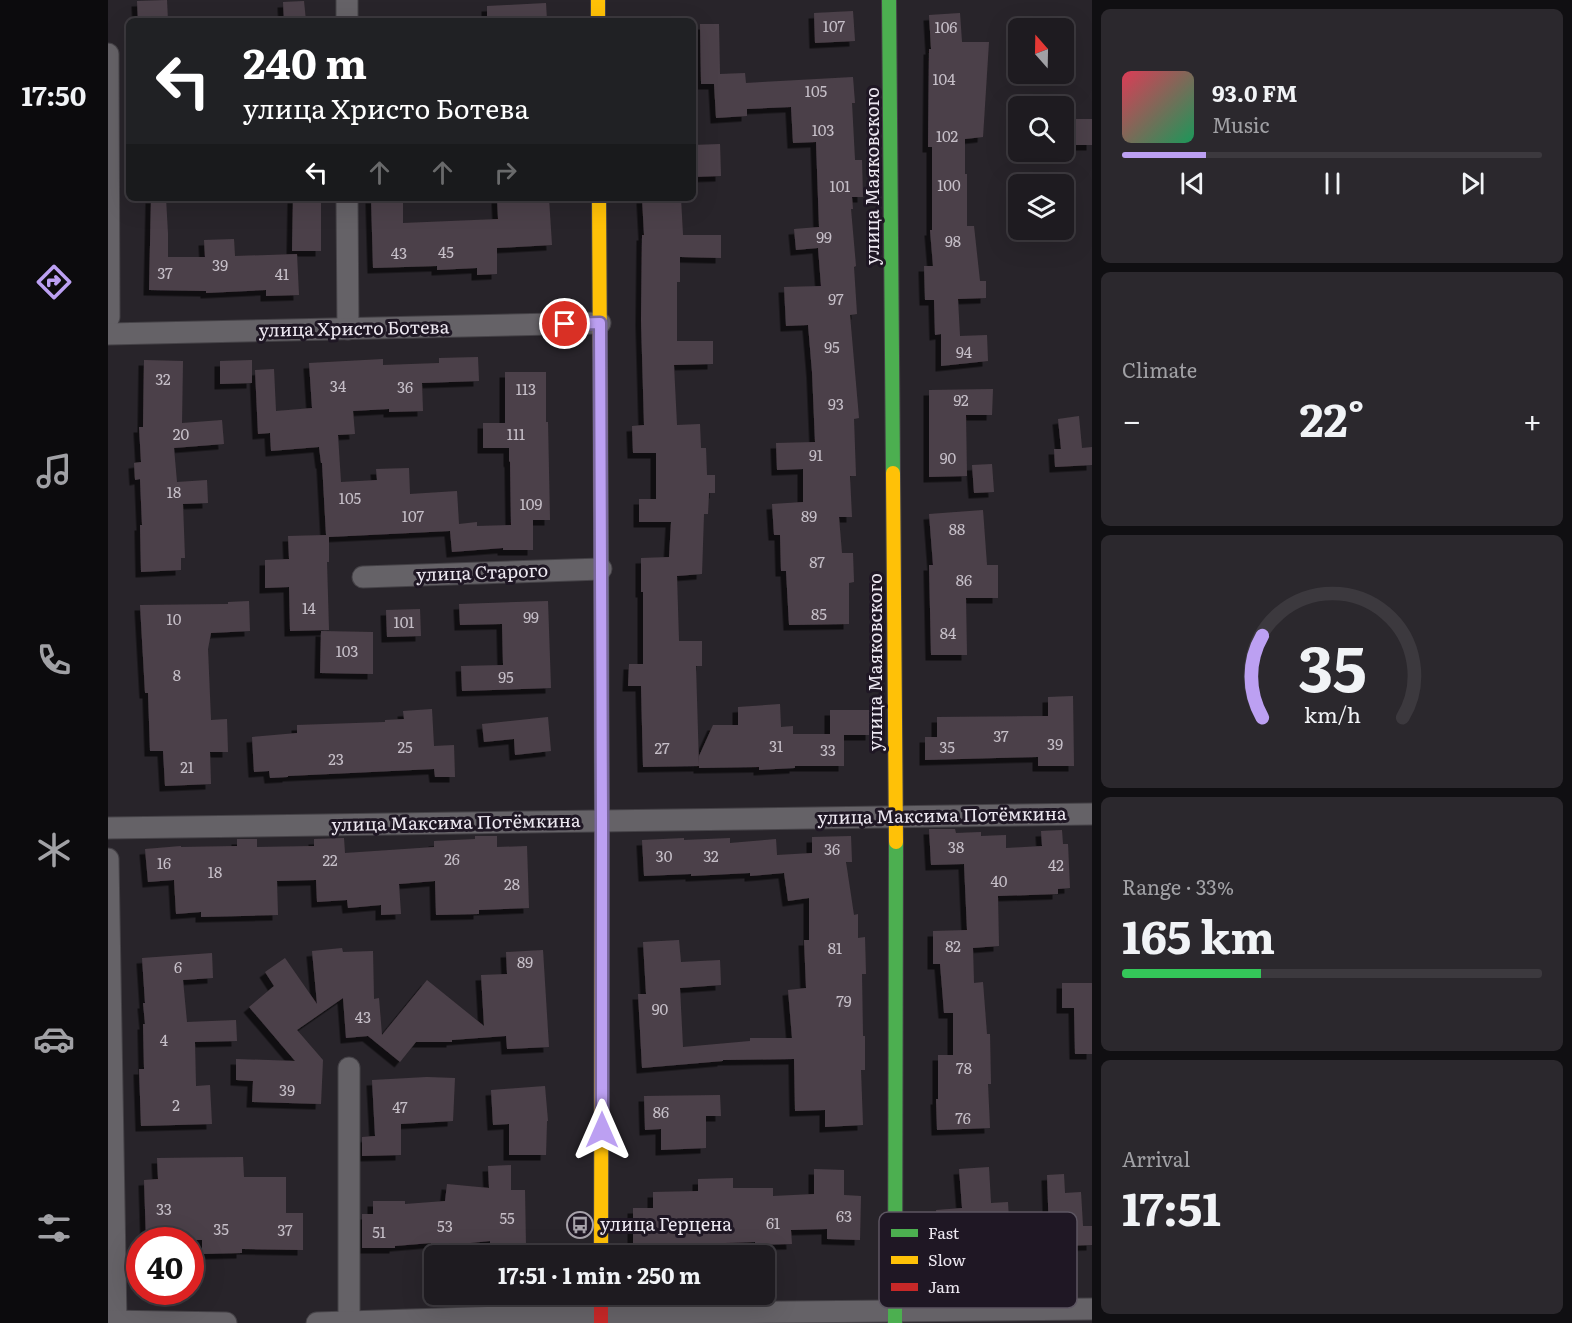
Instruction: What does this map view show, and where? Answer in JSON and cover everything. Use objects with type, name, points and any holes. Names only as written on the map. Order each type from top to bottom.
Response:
[{"type":"street","points":[[347,0],[347,18]]},
{"type":"street","points":[[598,0],[598,18]]},
{"type":"street","name":"улица Маяковского","points":[[889,0],[896,817],[895,1212]]},
{"type":"street","points":[[108,54],[110,317],[108,319]]},
{"type":"street","points":[[348,201],[348,329]]},
{"type":"street","points":[[599,201],[601,1245]]},
{"type":"street","name":"улица Христо Ботева","points":[[108,334],[600,323]]},
{"type":"street","name":"улица Старого","points":[[363,577],[601,569]]},
{"type":"street","name":"улица Максима Потёмкина","points":[[108,828],[1092,814]]},
{"type":"street","points":[[108,858],[112,1321],[226,1323]]},
{"type":"street","points":[[349,1068],[349,1321]]},
{"type":"street","points":[[317,1323],[601,1310],[895,1317],[1092,1309]]},
{"type":"building","points":[[167,0],[168,18],[138,18],[137,1]]},
{"type":"building","points":[[304,1],[306,18],[284,18],[283,2]]},
{"type":"building","points":[[546,3],[547,18],[487,18],[487,6]]},
{"type":"building","points":[[853,11],[855,41],[815,43],[814,13]]},
{"type":"building","points":[[960,13],[962,42],[989,42],[983,137],[965,139],[967,226],[974,226],[980,281],[986,281],[986,298],[958,299],[960,336],[987,335],[988,361],[941,366],[941,334],[935,335],[934,300],[925,300],[924,266],[933,266],[930,230],[932,230],[932,147],[928,147],[929,49],[931,49],[929,15]]},
{"type":"building","points":[[700,24],[719,24],[720,74],[745,73],[746,83],[853,77],[855,160],[862,160],[863,197],[852,197],[853,209],[851,209],[857,314],[850,315],[859,418],[854,419],[856,476],[850,476],[852,517],[839,517],[842,553],[853,553],[854,582],[849,583],[849,624],[789,625],[786,571],[781,571],[780,535],[774,535],[772,504],[803,502],[803,469],[777,470],[776,443],[815,442],[808,325],[786,326],[784,287],[821,286],[818,248],[796,250],[794,229],[819,227],[816,142],[793,143],[791,107],[747,109],[747,116],[716,118],[714,84],[701,84]]},
{"type":"building","points":[[1074,119],[1092,119],[1092,145],[1074,145]]},
{"type":"building","points":[[720,144],[721,176],[696,177],[696,145]]},
{"type":"building","points":[[151,201],[166,201],[168,257],[205,257],[204,240],[234,239],[235,256],[297,254],[299,295],[266,296],[266,290],[206,293],[206,291],[149,290]]},
{"type":"building","points":[[293,201],[321,201],[321,251],[292,251]]},
{"type":"building","points":[[371,201],[403,201],[403,223],[498,219],[497,201],[549,201],[552,245],[497,248],[497,274],[477,275],[477,268],[437,270],[437,266],[373,268]]},
{"type":"building","points":[[642,201],[681,201],[683,235],[721,235],[721,258],[680,257],[680,282],[677,282],[677,341],[713,341],[713,364],[674,365],[677,425],[700,424],[701,448],[706,448],[707,475],[715,475],[715,493],[709,493],[708,514],[704,514],[702,574],[677,576],[679,641],[702,641],[702,666],[696,666],[699,766],[643,767],[641,686],[628,686],[629,664],[643,664],[641,558],[669,557],[671,522],[639,522],[639,499],[656,499],[656,453],[633,453],[632,426],[644,425],[641,320],[642,235],[644,235]]},
{"type":"building","points":[[478,357],[479,381],[422,383],[423,411],[389,412],[389,409],[353,411],[355,434],[338,435],[341,482],[377,480],[376,469],[409,468],[410,494],[457,491],[459,524],[477,522],[477,526],[511,525],[509,448],[483,448],[483,423],[505,423],[505,372],[546,372],[550,520],[533,520],[533,550],[503,550],[503,548],[452,552],[450,531],[329,537],[329,562],[327,562],[329,630],[290,631],[289,587],[265,588],[265,560],[289,559],[288,536],[326,535],[322,463],[319,447],[271,451],[270,433],[258,434],[255,370],[274,369],[276,411],[312,408],[309,363],[383,359],[383,365],[439,363],[439,358]]},
{"type":"building","points":[[144,360],[183,361],[182,423],[222,420],[224,444],[174,448],[177,482],[207,480],[208,503],[183,504],[185,558],[181,558],[181,570],[141,572],[140,479],[135,480],[134,463],[141,462],[139,427],[143,427]]},
{"type":"building","points":[[252,360],[252,383],[220,384],[220,361]]},
{"type":"building","points":[[993,389],[992,415],[966,415],[967,476],[929,477],[929,390]]},
{"type":"building","points":[[1079,416],[1082,448],[1092,447],[1092,465],[1055,467],[1054,449],[1061,449],[1058,419]]},
{"type":"building","points":[[992,464],[994,492],[974,493],[972,465]]},
{"type":"building","points":[[983,510],[987,565],[998,565],[998,598],[966,598],[967,655],[931,655],[929,565],[933,565],[929,514]]},
{"type":"building","points":[[249,601],[250,631],[211,633],[208,649],[211,720],[227,719],[228,752],[210,752],[211,784],[165,786],[163,751],[150,751],[148,693],[145,693],[140,605],[228,604],[228,602]]},
{"type":"building","points":[[548,601],[551,688],[462,691],[461,666],[503,665],[502,624],[460,625],[459,604]]},
{"type":"building","points":[[420,609],[421,636],[387,637],[386,610]]},
{"type":"building","points":[[321,631],[373,632],[373,674],[320,673]]},
{"type":"building","points":[[1073,696],[1074,766],[1038,766],[1038,757],[925,760],[925,737],[937,737],[937,717],[1048,716],[1048,697]]},
{"type":"building","points":[[780,704],[781,727],[793,726],[793,734],[830,734],[830,710],[871,710],[871,735],[844,735],[844,766],[795,766],[795,768],[759,770],[759,767],[699,768],[699,756],[713,725],[738,725],[738,707]]},
{"type":"building","points":[[432,709],[434,746],[454,745],[455,777],[435,777],[434,769],[270,778],[269,771],[254,772],[252,737],[297,733],[297,725],[385,722],[385,720],[404,719],[403,711]]},
{"type":"building","points":[[548,717],[551,751],[515,755],[514,739],[484,742],[482,724]]},
{"type":"building","points":[[929,829],[955,829],[956,833],[981,832],[981,836],[1006,835],[1006,848],[1042,846],[1041,831],[1062,830],[1063,844],[1068,844],[1070,888],[1058,889],[1058,894],[998,896],[999,946],[973,948],[974,983],[983,982],[987,1034],[990,1034],[991,1084],[988,1084],[990,1128],[937,1130],[938,1055],[953,1055],[953,1013],[944,1013],[940,964],[933,964],[933,931],[967,930],[964,864],[931,865]]},
{"type":"building","points":[[475,836],[497,836],[497,847],[527,846],[529,908],[479,910],[479,914],[436,915],[435,881],[399,884],[401,914],[381,915],[381,905],[348,908],[347,900],[317,902],[316,880],[277,881],[278,915],[201,917],[201,912],[176,914],[174,880],[148,882],[145,849],[181,846],[237,846],[237,839],[257,839],[257,847],[314,846],[314,839],[344,838],[345,853],[434,847],[434,841],[475,839]]},
{"type":"building","points":[[851,836],[852,862],[846,862],[854,915],[858,914],[858,938],[865,937],[866,974],[862,974],[863,1036],[865,1036],[865,1070],[861,1070],[863,1125],[825,1127],[825,1110],[795,1111],[794,1059],[723,1060],[642,1068],[638,994],[646,994],[643,942],[679,940],[681,962],[720,960],[721,985],[680,988],[683,1047],[750,1041],[750,1038],[792,1038],[788,990],[806,988],[804,940],[809,940],[809,898],[788,901],[784,873],[750,876],[750,873],[644,876],[642,840],[730,838],[730,843],[776,839],[777,855],[812,853],[812,837]]},
{"type":"building","points":[[342,948],[343,952],[373,951],[374,999],[379,998],[382,1035],[427,980],[484,1026],[481,975],[507,974],[506,952],[543,950],[549,1047],[507,1049],[506,1036],[452,1040],[452,1042],[416,1042],[400,1062],[368,1036],[346,1038],[343,998],[297,1030],[323,1060],[321,1104],[252,1102],[253,1081],[236,1080],[236,1059],[295,1061],[249,1007],[274,986],[265,972],[285,958],[317,1004],[312,951]]},
{"type":"building","points":[[212,953],[213,978],[183,980],[187,1022],[236,1020],[237,1041],[195,1042],[196,1086],[210,1085],[212,1124],[141,1126],[139,1069],[144,1069],[143,1024],[145,1024],[142,958]]},
{"type":"building","points":[[1062,983],[1092,983],[1092,1054],[1075,1054],[1074,1008],[1062,1008]]},
{"type":"building","points":[[455,1078],[453,1121],[401,1124],[401,1155],[362,1156],[362,1137],[375,1136],[372,1080]]},
{"type":"building","points":[[545,1086],[548,1121],[546,1155],[509,1155],[509,1124],[493,1125],[491,1090]]},
{"type":"building","points":[[720,1095],[721,1116],[706,1116],[706,1148],[661,1150],[661,1129],[645,1130],[644,1096]]},
{"type":"building","points":[[243,1157],[244,1177],[286,1177],[286,1213],[303,1213],[303,1250],[242,1249],[242,1253],[204,1254],[204,1227],[146,1227],[144,1180],[158,1179],[157,1158]]},
{"type":"building","points":[[511,1165],[511,1190],[525,1190],[526,1245],[490,1245],[490,1241],[451,1245],[431,1245],[431,1243],[395,1246],[395,1248],[362,1248],[362,1214],[373,1214],[373,1201],[405,1201],[405,1204],[445,1201],[447,1184],[489,1188],[488,1166]]},
{"type":"building","points":[[989,1167],[991,1203],[1008,1202],[1009,1212],[936,1212],[936,1210],[962,1208],[959,1169]]},
{"type":"building","points":[[814,1169],[844,1170],[844,1195],[861,1196],[860,1240],[827,1239],[827,1229],[791,1230],[792,1244],[755,1245],[755,1242],[633,1245],[633,1208],[653,1208],[653,1192],[698,1191],[698,1179],[733,1178],[733,1188],[773,1188],[773,1196],[814,1194]]},
{"type":"building","points":[[1064,1174],[1065,1193],[1081,1192],[1083,1226],[1092,1226],[1092,1245],[1077,1245],[1077,1212],[1048,1212],[1047,1175]]},
{"type":"traffic: fast","points":[[889,0],[893,473]]},
{"type":"traffic: fast","points":[[601,522],[602,820]]},
{"type":"traffic: fast","points":[[895,1212],[896,842]]},
{"type":"traffic: fast","points":[[895,1308],[895,1323]]},
{"type":"traffic: slow","points":[[598,0],[598,18]]},
{"type":"traffic: slow","points":[[599,201],[601,522]]},
{"type":"traffic: slow","points":[[893,473],[896,842]]},
{"type":"traffic: slow","points":[[601,1245],[602,820]]},
{"type":"traffic: jam","points":[[601,1305],[601,1323]]},
{"type":"place","name":"улица Герцена","points":[[580,1225]]},
{"type":"route","points":[[565,324],[600,323],[602,1130]]}]
